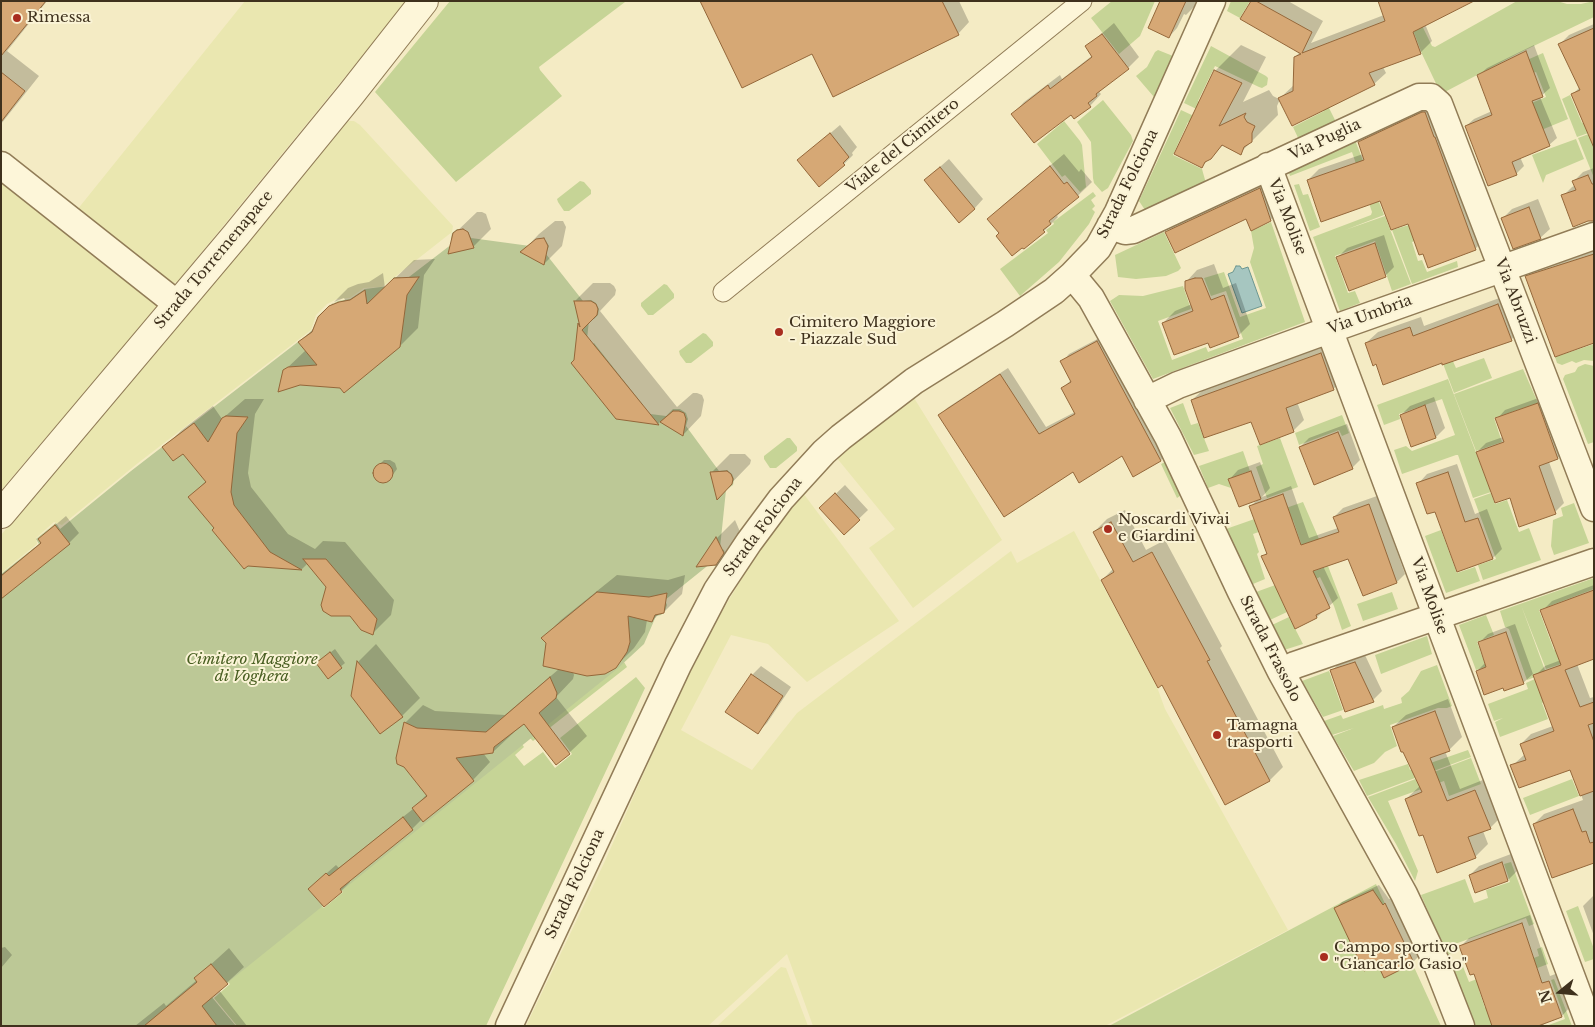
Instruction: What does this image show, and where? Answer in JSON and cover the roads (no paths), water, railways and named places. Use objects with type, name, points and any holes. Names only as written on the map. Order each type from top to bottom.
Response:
[{"type":"street","name":"Strada Torremenapace","points":[[1,514],[339,108],[424,1]]},
{"type":"street","name":"Viale del Cimitero","points":[[723,292],[1082,1]]},
{"type":"street","name":"Strada Folciona","points":[[509,1026],[678,664],[717,590],[749,542],[782,499],[840,437],[914,381],[1038,302],[1072,276],[1098,248],[1110,226],[1212,1]]},
{"type":"street","name":"Via Puglia","points":[[1110,226],[1124,231],[1133,230],[1419,97],[1431,97]]},
{"type":"street","name":"Via Abruzzi","points":[[1431,97],[1439,104],[1594,508]]},
{"type":"street","points":[[1,165],[177,304]]},
{"type":"street","name":"Via Molise","points":[[1268,166],[1590,1026]]},
{"type":"street","name":"Via Umbria","points":[[1148,400],[1178,386],[1329,330],[1594,236]]},
{"type":"street","name":"Strada Frassolo","points":[[1072,276],[1083,287],[1093,302],[1168,437],[1240,592],[1281,672],[1404,894],[1430,950],[1461,1026]]},
{"type":"street","points":[[1281,672],[1295,665],[1594,562]]},
{"type":"water","points":[[1236,266],[1240,266],[1242,269],[1248,267],[1262,306],[1242,313],[1228,274],[1233,272]]},
{"type":"place","name":"Rimessa","points":[[17,18]]},
{"type":"place","name":"Cimitero Maggiore - Piazzale Sud","points":[[779,332]]},
{"type":"place","name":"Noscardi Vivai e Giardini","points":[[1108,529]]},
{"type":"place","name":"Tamagna trasporti","points":[[1217,735]]},
{"type":"place","name":"Campo sportivo \"Giancarlo Gasio\"","points":[[1324,957]]},
{"type":"park label","name":"Cimitero Maggiore di Voghera","points":[[252,668]]}]
